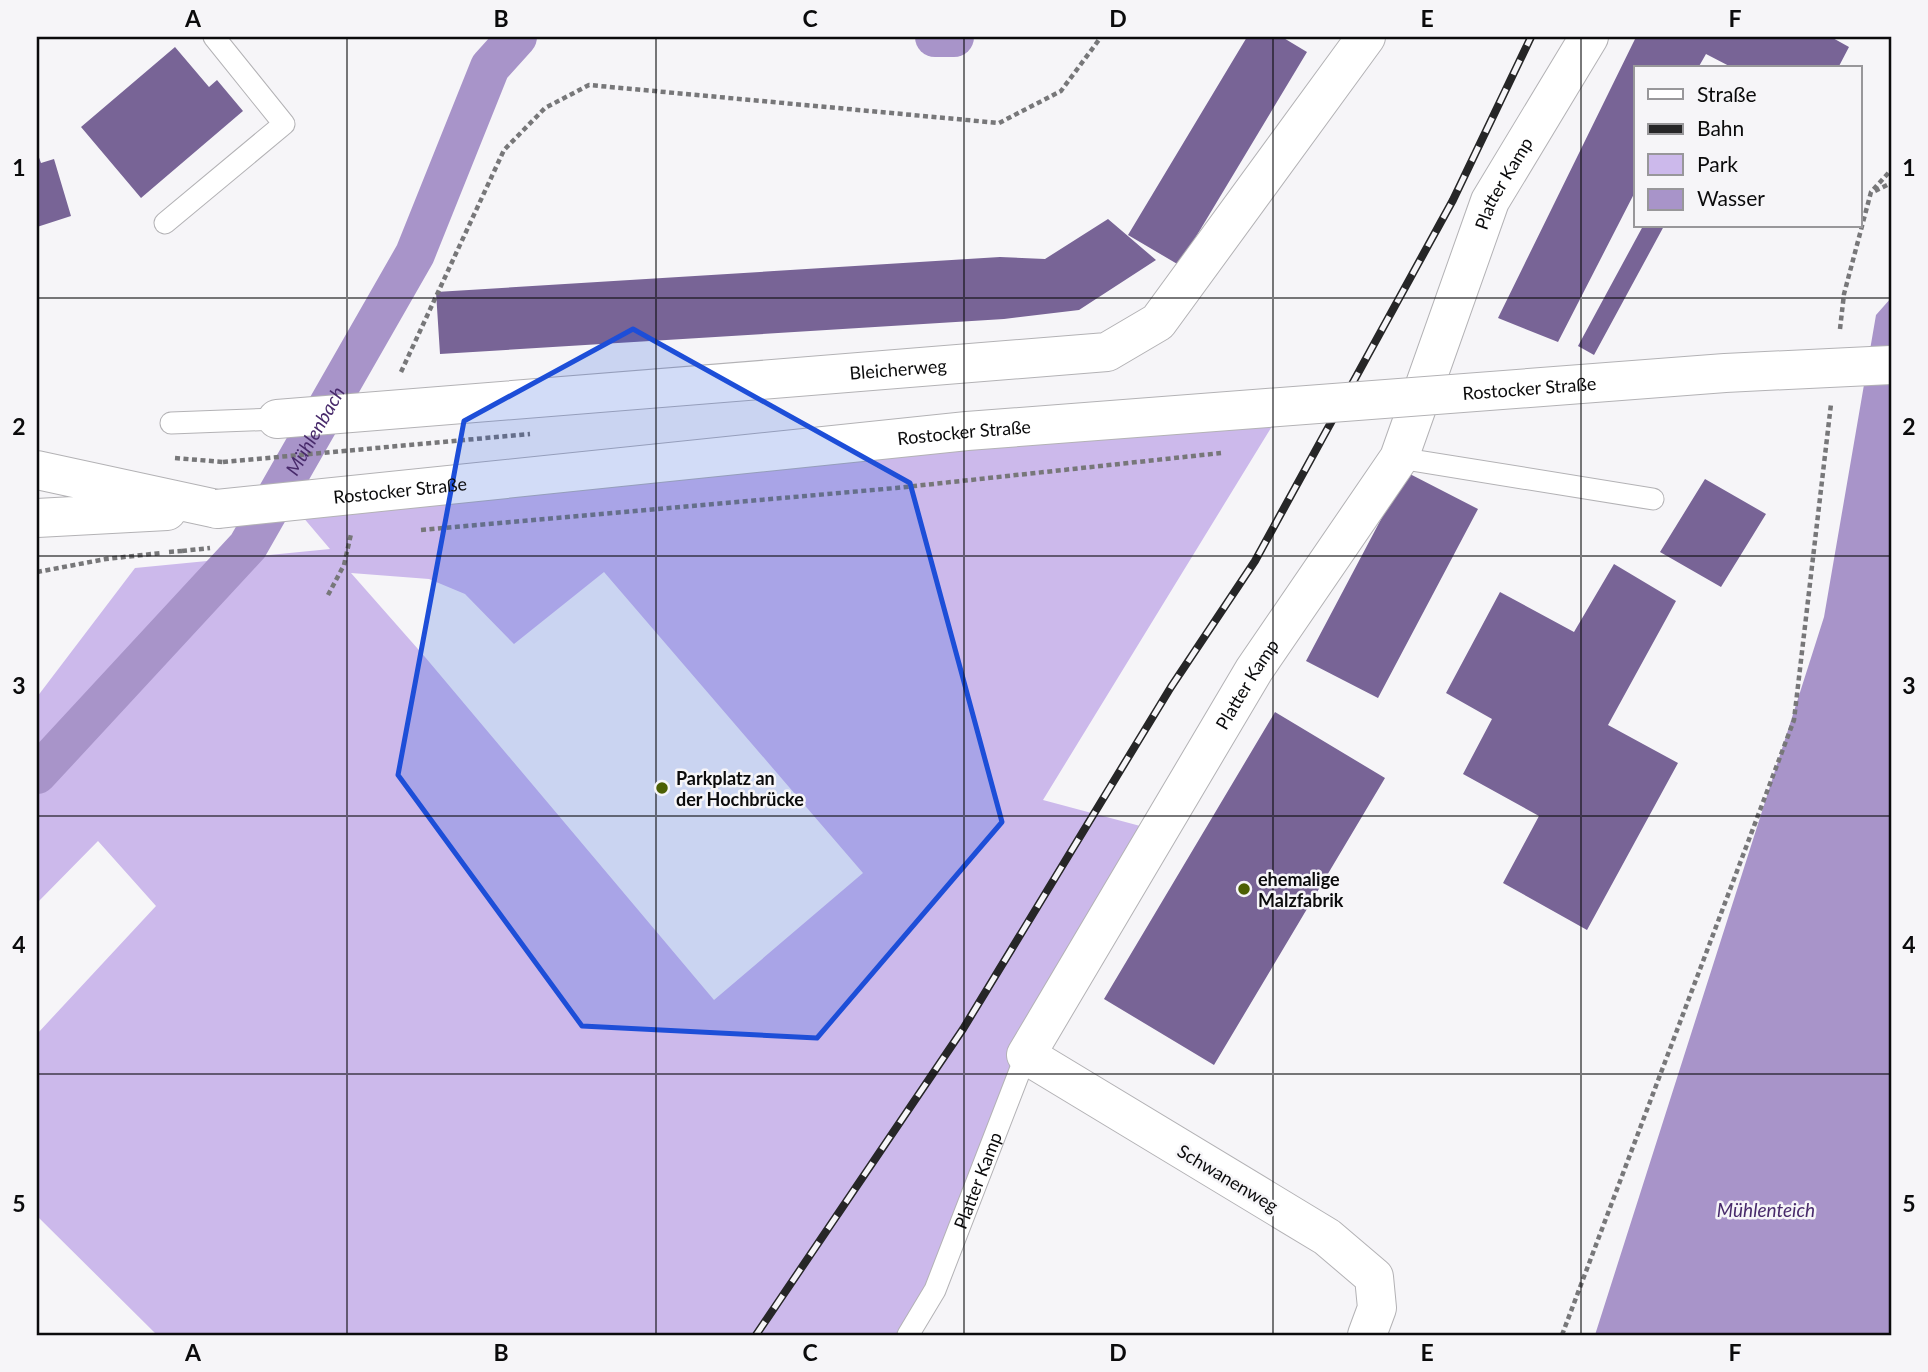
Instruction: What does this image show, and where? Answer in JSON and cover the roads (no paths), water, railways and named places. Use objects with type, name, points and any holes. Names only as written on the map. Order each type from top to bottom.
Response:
[{"type":"street","name":"Bleicherweg","points":[[277,419],[1107,352],[1158,322],[1366,37]]},
{"type":"street","name":"Platter Kamp","points":[[1026,1055],[1254,670],[1399,458],[1490,201],[1589,37]]},
{"type":"street","name":"Rostocker Straße","points":[[37,518],[217,509],[967,431],[1725,373],[1891,365]]},
{"type":"street","points":[[37,470],[217,509]]},
{"type":"street","name":"Schwanenweg","points":[[1026,1055],[1327,1237],[1374,1277],[1377,1308],[1367,1335]]},
{"type":"lane","points":[[165,223],[284,124],[214,37]]},
{"type":"lane","points":[[172,423],[277,419]]},
{"type":"lane","points":[[1399,458],[1653,499]]},
{"type":"lane","name":"Platter Kamp","points":[[908,1335],[934,1290],[1026,1055]]},
{"type":"water","name":"Mühlenteich","points":[[1891,298],[1891,1335],[1595,1335],[1824,617],[1876,315]]},
{"type":"waterway","name":"Mühlenbach","points":[[37,774],[248,546],[415,254],[490,67],[517,37]]},
{"type":"waterway","name":"Mühlenbach","points":[[935,37],[954,37]]},
{"type":"railway","points":[[756,1335],[963,1029],[1171,687],[1255,561],[1453,200],[1531,37]]},
{"type":"place","name":"Parkplatz an der Hochbrücke","points":[[662,788]]},
{"type":"place","name":"ehemalige Malzfabrik","points":[[1244,889]]}]
